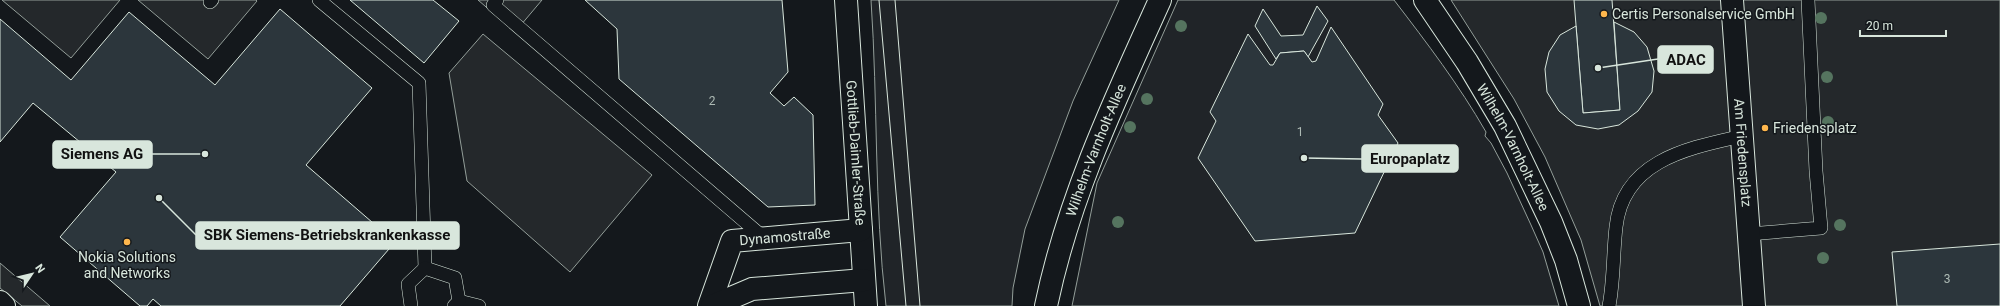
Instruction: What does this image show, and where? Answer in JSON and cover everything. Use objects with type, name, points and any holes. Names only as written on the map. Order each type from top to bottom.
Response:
[{"type":"street","name":"Gottlieb-Daimler-Straße","points":[[846,0],[866,306]]},
{"type":"street","name":"Wilhelm-Varnholt-Allee","points":[[1046,306],[1063,237],[1084,177],[1160,0]]},
{"type":"street","name":"Wilhelm-Varnholt-Allee","points":[[1425,0],[1466,62],[1505,126],[1551,222],[1566,260],[1579,306]]},
{"type":"street","name":"Am Friedensplatz","points":[[1732,0],[1754,306]]},
{"type":"street","name":"Dynamostraße","points":[[710,306],[732,241],[860,230]]},
{"type":"street","name":"Dynamostraße","points":[[724,262],[726,270],[752,289]]},
{"type":"street","name":"Dynamostraße","points":[[710,306],[752,289],[864,280]]},
{"type":"street","points":[[0,302],[4,306]]},
{"type":"lane","points":[[319,0],[419,83],[425,268],[408,284],[411,306]]},
{"type":"lane","points":[[497,0],[493,5],[764,238]]},
{"type":"lane","points":[[1749,234],[1821,228],[1816,171],[1808,0]]},
{"type":"lane","points":[[1609,306],[1612,292],[1616,225],[1621,202],[1634,182],[1650,168],[1669,157],[1688,149],[1742,136]]},
{"type":"lane","points":[[425,268],[455,278],[456,304],[479,306]]},
{"type":"shaded area","points":[[2,0],[120,0],[71,58]]},
{"type":"shaded area","points":[[138,0],[256,0],[257,1],[208,59]]},
{"type":"shaded area","points":[[478,0],[542,0],[515,32]]},
{"type":"shaded area","points":[[871,0],[1119,0],[1073,101],[1025,229],[1013,288],[1012,306],[886,306],[882,268],[878,191],[875,76]]},
{"type":"shaded area","points":[[1178,0],[1394,0],[1454,81],[1486,132],[1485,136],[1491,143],[1507,173],[1543,252],[1559,306],[1072,306],[1097,183]]},
{"type":"shaded area","name":"Friedensplatz","points":[[1451,0],[2000,0],[2000,306],[1600,306],[1581,240],[1545,157],[1514,99]]},
{"type":"shaded area","points":[[483,34],[652,175],[570,272],[467,181],[449,73]]},
{"type":"shaded area","points":[[0,263],[50,306],[22,306],[0,288]]},
{"type":"building","points":[[350,0],[433,0],[459,21],[424,63]]},
{"type":"building","points":[[585,0],[782,0],[788,72],[770,93],[784,106],[794,97],[813,115],[815,205],[768,207],[619,79],[617,29]]},
{"type":"building","points":[[1574,0],[1612,0],[1620,110],[1583,113]]},
{"type":"building","points":[[1317,6],[1328,21],[1308,57],[1304,51],[1280,53],[1276,59],[1255,26],[1263,9],[1281,36],[1303,35]]},
{"type":"building","points":[[280,9],[372,88],[306,165],[395,242],[340,306],[161,306],[153,299],[147,306],[140,306],[60,237],[116,172],[33,103],[0,142],[0,19],[71,80],[129,12],[215,85]]},
{"type":"building","points":[[1614,22],[1634,32],[1647,47],[1654,71],[1652,92],[1638,111],[1619,125],[1598,129],[1576,125],[1559,111],[1547,92],[1545,69],[1549,52],[1560,35],[1576,26],[1583,113],[1620,110]]},
{"type":"building","points":[[1331,27],[1383,104],[1378,115],[1398,143],[1355,233],[1255,241],[1198,158],[1216,121],[1210,112],[1248,34],[1270,65],[1273,65],[1280,53],[1304,51],[1312,62],[1316,61]]},
{"type":"building","points":[[2000,244],[2000,306],[1897,306],[1892,252]]},
{"type":"tram line","points":[[879,0],[906,306]]},
{"type":"tram line","points":[[895,0],[920,306]]},
{"type":"place","name":"Certis Personalservice GmbH","points":[[1604,14]]},
{"type":"place","name":"ADAC","points":[[1598,68]]},
{"type":"place","name":"Friedensplatz","points":[[1765,128]]},
{"type":"place","name":"Siemens AG","points":[[205,154]]},
{"type":"place","name":"Europaplatz","points":[[1304,158]]},
{"type":"place","name":"SBK Siemens-Betriebskrankenkasse","points":[[159,198]]},
{"type":"place","name":"Nokia Solutions and Networks","points":[[127,242]]}]
